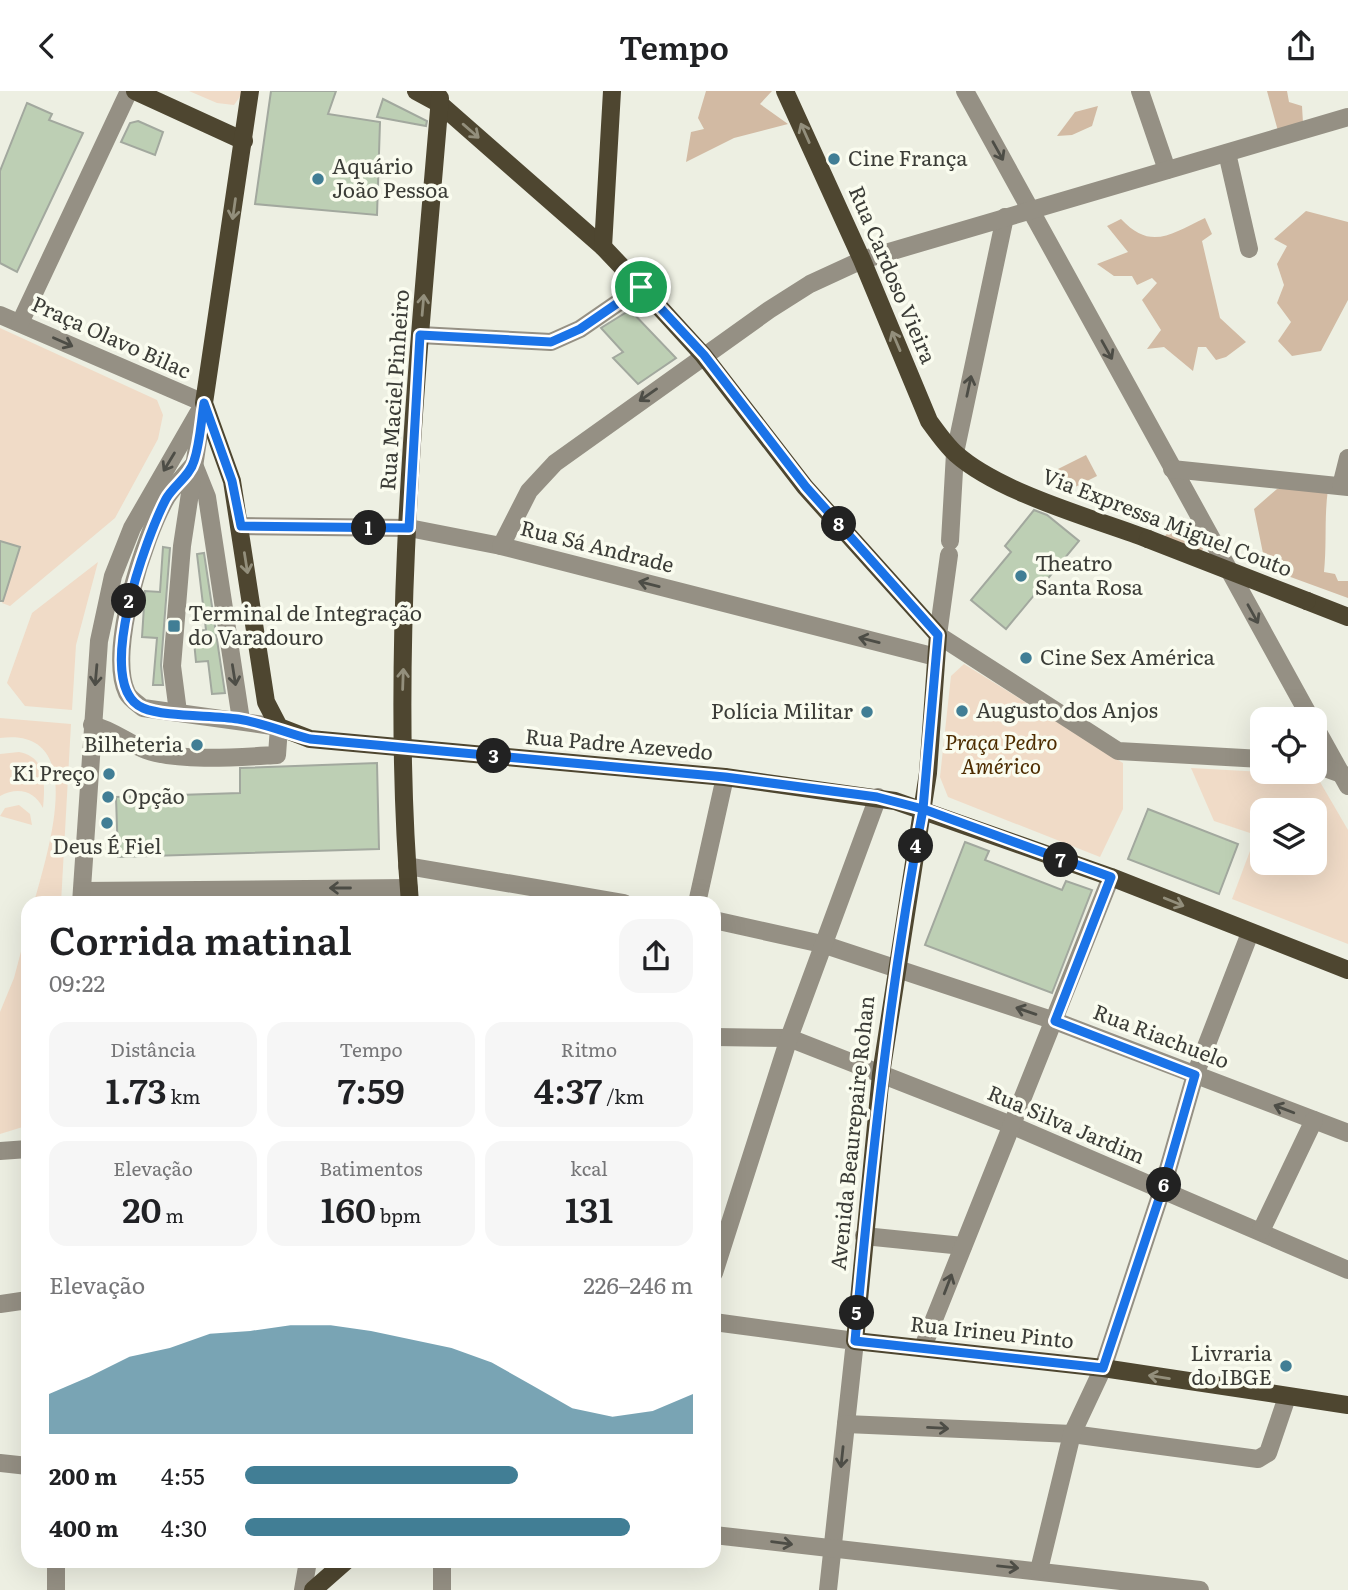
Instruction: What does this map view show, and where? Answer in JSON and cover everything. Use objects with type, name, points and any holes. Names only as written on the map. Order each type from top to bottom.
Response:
[{"type":"main road","points":[[135,91],[244,141]]},
{"type":"main road","points":[[250,91],[204,403],[232,481],[266,702],[279,727]]},
{"type":"main road","points":[[416,91],[440,97],[603,247],[704,355],[806,487],[938,635],[923,809],[1111,877],[1348,970]]},
{"type":"main road","points":[[603,247],[612,91]]},
{"type":"main road","name":"Rua Cardoso Vieira","points":[[786,91],[862,260],[929,421],[954,453],[972,466]]},
{"type":"main road","name":"Rua Maciel Pinheiro","points":[[409,895],[400,747],[420,335],[440,97]]},
{"type":"main road","name":"Via Expressa Miguel Couto","points":[[972,466],[1027,493],[1348,617]]},
{"type":"main road","name":"Rua Padre Azevedo","points":[[279,727],[310,739],[725,777],[877,797],[923,809]]},
{"type":"main road","name":"Avenida Beaurepaire Rohan","points":[[855,1341],[881,1074],[895,967],[923,809]]},
{"type":"main road","name":"Rua Irineu Pinto","points":[[855,1341],[1103,1368],[1348,1405]]},
{"type":"main road","points":[[313,1590],[338,1568]]},
{"type":"street","points":[[20,323],[129,91]]},
{"type":"street","points":[[965,91],[1304,707]]},
{"type":"street","points":[[1140,91],[1167,170]]},
{"type":"street","points":[[501,546],[529,491],[555,463],[704,355],[810,284],[862,260],[1348,117]]},
{"type":"street","points":[[1227,153],[1249,249]]},
{"type":"street","points":[[1005,217],[954,453],[950,548],[938,635],[1118,751],[1250,758]]},
{"type":"street","points":[[420,335],[551,342],[580,329],[641,287]]},
{"type":"street","name":"Praça Olavo Bilac","points":[[0,314],[204,403]]},
{"type":"street","points":[[178,712],[172,666],[194,464],[204,403]]},
{"type":"street","points":[[82,896],[99,641],[113,576],[132,528],[204,403]]},
{"type":"street","points":[[1172,469],[1344,487],[1348,457]]},
{"type":"street","points":[[92,725],[111,730],[146,750],[229,758],[277,755],[279,727],[241,719],[143,708],[128,696],[123,680],[125,614],[142,552],[167,497],[194,464]]},
{"type":"street","points":[[194,464],[207,497],[241,719]]},
{"type":"street","name":"Rua Sá Andrade","points":[[241,526],[409,528],[501,546],[936,657]]},
{"type":"street","points":[[1327,747],[1346,779]]},
{"type":"street","points":[[1327,770],[1346,779]]},
{"type":"street","points":[[699,896],[725,777]]},
{"type":"street","points":[[722,1215],[877,797]]},
{"type":"street","points":[[407,866],[583,896]]},
{"type":"street","points":[[923,1347],[1111,877]]},
{"type":"street","points":[[246,896],[409,895]]},
{"type":"street","name":"Rua Riachuelo","points":[[721,922],[822,944],[895,967],[1055,1021],[1348,1133]]},
{"type":"street","points":[[1039,1570],[1072,1434],[1103,1368],[1162,1190],[1195,1075],[1250,933]]},
{"type":"street","points":[[721,1037],[789,1038]]},
{"type":"street","name":"Rua Silva Jardim","points":[[789,1038],[1012,1125],[1348,1270]]},
{"type":"street","points":[[1261,1231],[1314,1120]]},
{"type":"street","points":[[0,1151],[21,1150]]},
{"type":"street","points":[[864,1236],[963,1246]]},
{"type":"street","points":[[0,1304],[21,1301]]},
{"type":"street","name":"Rua Irineu Pinto","points":[[721,1323],[855,1341]]},
{"type":"street","name":"Avenida Beaurepaire Rohan","points":[[828,1590],[855,1341]]},
{"type":"street","points":[[846,1424],[1072,1434],[1258,1459],[1268,1453],[1272,1446],[1287,1397]]},
{"type":"street","points":[[0,1463],[21,1465]]},
{"type":"street","points":[[721,1536],[1039,1570],[1152,1587],[1200,1590]]},
{"type":"street","points":[[56,1568],[57,1590]]},
{"type":"street","points":[[303,1590],[307,1568]]},
{"type":"street","points":[[442,1568],[442,1590]]},
{"type":"green space","points":[[189,91],[244,91],[234,105],[217,103]]},
{"type":"green space","points":[[0,328],[157,400],[163,415],[158,439],[115,518],[10,606],[2,603],[20,548],[0,541]]},
{"type":"green space","points":[[98,562],[76,645],[72,710],[25,706],[7,683],[32,613]]},
{"type":"green space","name":"Praça Pedro Américo","points":[[964,664],[1123,763],[1123,809],[1100,857],[948,797],[940,777],[951,676]]},
{"type":"green space","points":[[0,718],[71,724],[61,896],[36,896],[53,827],[56,798],[54,773],[45,752],[28,740],[0,738]]},
{"type":"green space","points":[[19,752],[35,760],[42,773],[43,808],[35,797],[24,792],[0,796],[0,754]]},
{"type":"green space","points":[[1191,768],[1250,771],[1250,784],[1321,784],[1348,830],[1348,944],[1232,899],[1250,851],[1250,875],[1327,875],[1327,798],[1250,798],[1250,833],[1214,821]]},
{"type":"green space","points":[[19,805],[30,814],[32,825],[0,816],[5,808]]},
{"type":"green space","points":[[21,952],[21,1128],[0,1134],[0,1012]]},
{"type":"shaded area","points":[[706,91],[772,91],[760,104],[788,124],[734,138],[686,162],[691,132],[704,129],[698,118]]},
{"type":"shaded area","points":[[1267,91],[1287,91],[1289,102],[1302,106],[1303,123],[1278,131]]},
{"type":"shaded area","points":[[1098,106],[1092,126],[1072,135],[1057,136],[1075,112]]},
{"type":"shaded area","points":[[1306,211],[1348,222],[1348,300],[1321,351],[1292,356],[1278,341],[1291,322],[1277,303],[1284,285],[1277,264],[1287,246],[1274,239]]},
{"type":"shaded area","points":[[1205,218],[1212,234],[1202,241],[1220,318],[1246,342],[1226,357],[1216,360],[1206,347],[1198,347],[1193,371],[1164,347],[1147,349],[1161,330],[1142,300],[1157,283],[1152,278],[1137,285],[1132,276],[1114,276],[1097,264],[1128,252],[1107,226],[1121,219],[1142,235],[1162,237]]},
{"type":"shaded area","points":[[1086,455],[1097,476],[1073,488],[1048,474]]},
{"type":"shaded area","points":[[1277,489],[1328,489],[1324,572],[1335,574],[1338,581],[1348,581],[1348,598],[1266,568],[1254,509]]},
{"type":"shaded area","points":[[1183,517],[1208,540],[1200,554],[1164,537]]},
{"type":"building","name":"Aquário João Pessoa","points":[[271,91],[336,91],[328,114],[380,122],[377,215],[255,204]]},
{"type":"building","points":[[383,99],[427,121],[426,126],[377,117]]},
{"type":"building","points":[[27,103],[52,114],[49,120],[83,133],[17,272],[0,263],[0,171]]},
{"type":"building","points":[[138,121],[163,132],[155,155],[121,142],[130,123]]},
{"type":"building","points":[[630,310],[676,358],[638,384],[613,358],[623,352],[601,328]]},
{"type":"building","name":"Theatro Santa Rosa","points":[[1034,510],[1047,515],[1079,541],[1006,629],[971,600],[1011,552],[1005,546]]},
{"type":"building","points":[[0,541],[20,547],[3,601],[0,601]]},
{"type":"building","points":[[163,547],[170,548],[161,665],[163,685],[153,685],[157,638],[142,637],[145,591],[160,592]]},
{"type":"building","points":[[204,553],[225,693],[212,694],[208,661],[196,662],[193,631],[206,630],[197,554]]},
{"type":"building","points":[[377,763],[379,849],[118,857],[116,797],[240,793],[240,768]]},
{"type":"building","points":[[1148,809],[1238,844],[1219,894],[1128,859]]},
{"type":"building","points":[[965,842],[989,851],[985,860],[1062,890],[1066,881],[1092,890],[1052,993],[925,945]]},
{"type":"place","name":"Cine França","points":[[834,159]]},
{"type":"place","name":"Aquário João Pessoa","points":[[318,179]]},
{"type":"place","name":"Theatro Santa Rosa","points":[[1021,576]]},
{"type":"place","name":"Terminal de Integração do Varadouro","points":[[174,626]]},
{"type":"place","name":"Cine Sex América","points":[[1026,658]]},
{"type":"place","name":"Augusto dos Anjos","points":[[962,711]]},
{"type":"place","name":"Polícia Militar","points":[[867,712]]},
{"type":"place","name":"Bilheteria","points":[[197,745]]},
{"type":"place","name":"Ki Preço","points":[[109,774]]},
{"type":"place","name":"Opção","points":[[108,797]]},
{"type":"place","name":"Deus É Fiel","points":[[107,823]]},
{"type":"place","name":"Livraria do IBGE","points":[[1286,1366]]},
{"type":"route","points":[[641,287],[580,329],[551,342],[420,335],[409,528],[241,526],[232,481],[204,403],[194,464],[167,497],[142,552],[125,614],[123,680],[128,696],[143,708],[241,719],[279,727],[293,735],[310,739],[725,777],[877,797],[923,809],[895,967],[881,1074],[855,1341],[1103,1368],[1162,1190],[1195,1075],[1055,1021],[1111,877],[923,809],[938,635],[806,487],[704,355],[641,287]]}]
